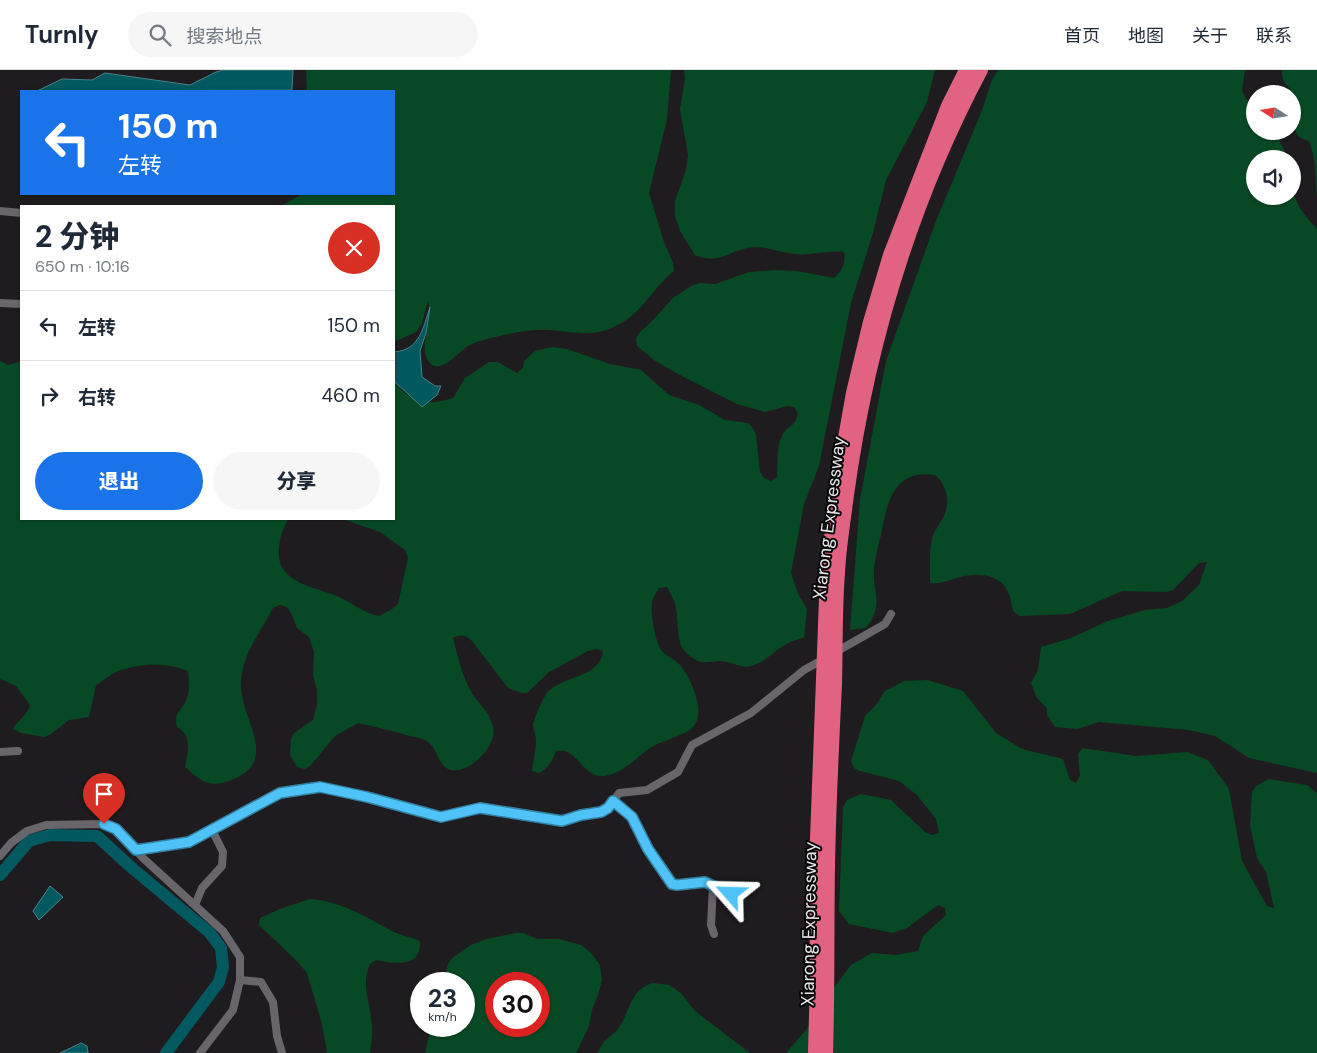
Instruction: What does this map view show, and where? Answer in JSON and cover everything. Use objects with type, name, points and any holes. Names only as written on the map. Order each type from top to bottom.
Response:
[{"type":"highway","name":"Xiarong Expressway","points":[[814,1053],[832,572],[840,466],[853,393],[870,322],[890,255],[948,106],[966,70]]},
{"type":"highway","name":"Xiarong Expressway","points":[[832,572],[864,397],[900,260],[926,189],[959,111],[981,70]]},
{"type":"highway","name":"Xiarong Expressway","points":[[822,866],[828,974],[826,1053]]},
{"type":"street","points":[[0,211],[20,213]]},
{"type":"street","points":[[0,303],[20,304]]},
{"type":"street","points":[[136,850],[189,842],[280,793],[320,787],[367,797],[441,817],[480,808],[562,821],[581,815],[601,812],[608,808],[619,793],[647,790],[678,772],[692,745],[751,713],[804,670],[885,624],[891,614]]},
{"type":"street","points":[[0,752],[18,750]]},
{"type":"street","points":[[613,801],[632,817],[648,849],[672,884],[705,882],[731,894]]},
{"type":"street","points":[[0,856],[11,843],[27,831],[46,825],[104,824],[116,829],[223,931],[240,957],[240,980],[233,1010],[200,1053]]},
{"type":"street","points":[[195,905],[202,888],[222,866],[223,852],[212,830]]},
{"type":"street","points":[[713,886],[711,925],[714,934]]},
{"type":"street","points":[[240,980],[261,982],[273,1002],[277,1036],[282,1053]]},
{"type":"green space","points":[[306,70],[671,70],[667,119],[649,193],[674,271],[630,317],[604,331],[587,333],[544,330],[525,331],[472,344],[444,365],[433,366],[426,358],[425,351],[429,316],[428,301],[422,323],[416,332],[395,342],[395,205],[283,205],[300,195],[395,195],[395,90],[307,90]]},
{"type":"green space","points":[[684,70],[935,70],[927,102],[886,180],[873,233],[851,303],[819,466],[804,504],[791,573],[798,594],[807,609],[804,638],[789,642],[761,662],[746,667],[721,661],[698,661],[688,655],[681,646],[675,603],[667,587],[659,588],[652,602],[652,619],[657,640],[661,650],[684,670],[693,687],[698,706],[698,716],[690,730],[654,745],[627,766],[613,774],[604,776],[590,772],[575,757],[563,751],[556,751],[550,764],[539,773],[532,771],[536,748],[533,725],[545,696],[554,687],[595,667],[603,651],[596,649],[588,651],[549,672],[527,693],[522,693],[508,688],[472,641],[465,636],[453,638],[463,674],[469,688],[489,717],[493,727],[491,742],[487,750],[474,763],[466,768],[451,770],[443,765],[432,745],[425,740],[358,723],[335,736],[311,765],[305,769],[297,767],[290,755],[291,739],[294,733],[313,720],[317,705],[317,690],[313,675],[314,652],[309,637],[297,628],[287,607],[280,605],[273,608],[253,643],[245,660],[241,681],[242,695],[254,737],[256,750],[254,762],[245,772],[229,781],[216,784],[205,782],[185,767],[188,744],[185,735],[177,727],[176,718],[187,698],[189,681],[188,671],[180,668],[162,665],[142,665],[124,669],[96,685],[89,717],[69,720],[44,737],[21,733],[13,729],[27,712],[30,705],[16,686],[0,679],[0,361],[9,365],[20,361],[20,520],[288,520],[281,535],[279,555],[281,565],[287,574],[304,585],[337,596],[379,616],[398,604],[408,558],[405,550],[380,532],[345,520],[395,520],[395,381],[406,394],[420,401],[444,401],[453,398],[465,378],[489,362],[498,362],[517,373],[523,368],[524,361],[535,351],[552,347],[567,349],[610,364],[641,370],[669,395],[699,405],[725,420],[748,423],[756,435],[760,472],[764,478],[771,481],[777,477],[780,440],[784,432],[797,419],[798,414],[794,407],[787,406],[765,412],[737,404],[654,360],[637,346],[636,338],[674,297],[693,285],[700,283],[715,284],[749,272],[775,270],[797,271],[834,278],[843,266],[844,252],[799,254],[755,247],[711,259],[695,255],[680,231],[675,216],[675,201],[686,170],[688,155],[680,109],[685,79]]},
{"type":"green space","points":[[998,70],[1245,70],[1242,90],[1246,98],[1246,140],[1279,140],[1284,149],[1246,150],[1246,205],[1298,205],[1317,229],[1317,773],[1249,758],[1215,736],[1189,730],[1099,722],[1077,729],[1055,727],[1047,715],[1047,708],[1037,698],[1031,683],[1038,670],[1041,647],[1071,638],[1108,621],[1145,610],[1167,608],[1182,601],[1199,585],[1207,562],[1199,563],[1173,590],[1166,592],[1122,591],[1070,614],[1020,616],[1014,612],[1004,585],[989,576],[971,575],[939,583],[930,583],[932,539],[947,506],[945,489],[935,475],[910,477],[894,491],[886,511],[875,561],[875,612],[866,628],[850,630],[860,499],[886,361],[936,221],[981,113],[992,80]]},
{"type":"green space","points":[[1282,70],[1317,70],[1317,197],[1312,149],[1309,141],[1301,138],[1301,85],[1287,85]]},
{"type":"green space","points":[[928,680],[963,691],[996,733],[1022,749],[1063,759],[1070,780],[1076,783],[1080,776],[1078,754],[1082,748],[1136,756],[1187,752],[1208,760],[1229,789],[1242,861],[1267,906],[1274,908],[1266,872],[1257,858],[1250,825],[1252,792],[1256,786],[1269,779],[1307,785],[1317,793],[1317,1053],[786,1053],[806,1030],[817,1010],[851,965],[872,953],[896,955],[918,951],[923,936],[946,915],[945,908],[938,905],[907,928],[893,933],[849,924],[839,911],[843,807],[847,800],[861,794],[891,800],[925,832],[932,835],[939,833],[936,819],[917,795],[899,781],[854,768],[851,761],[865,716],[876,705],[885,691],[904,681]]},
{"type":"green space","points":[[310,899],[342,906],[393,932],[420,941],[417,956],[412,960],[391,963],[376,960],[370,964],[367,971],[366,991],[372,1027],[370,1053],[327,1053],[322,1024],[307,973],[259,925],[260,918]]},
{"type":"green space","points":[[523,933],[537,939],[559,939],[581,945],[591,953],[600,965],[602,980],[589,1026],[576,1053],[425,1053],[429,1037],[475,1037],[475,972],[446,972],[452,958],[471,945],[486,939]]},
{"type":"green space","points":[[653,983],[669,985],[681,993],[695,1011],[750,1053],[597,1053],[605,1041],[618,1029],[635,996],[645,986]]},
{"type":"water","points":[[224,70],[293,70],[292,90],[39,90],[62,79],[92,80],[105,73],[190,85]]},
{"type":"water","points":[[430,307],[426,333],[420,351],[422,377],[435,386],[441,386],[437,395],[422,407],[395,382],[395,352],[410,347],[419,337]]},
{"type":"water","points":[[50,886],[63,897],[39,920],[33,911]]},
{"type":"water","points":[[81,1043],[87,1046],[88,1053],[60,1053]]},
{"type":"waterway","points":[[0,875],[29,841],[50,835],[97,836],[210,933],[221,948],[223,967],[219,982],[166,1053]]},
{"type":"route","points":[[104,824],[116,829],[136,850],[189,842],[280,793],[320,787],[367,797],[441,817],[480,808],[562,821],[581,815],[601,812],[608,808],[613,801],[632,817],[648,849],[672,884],[705,882],[731,894]]}]
